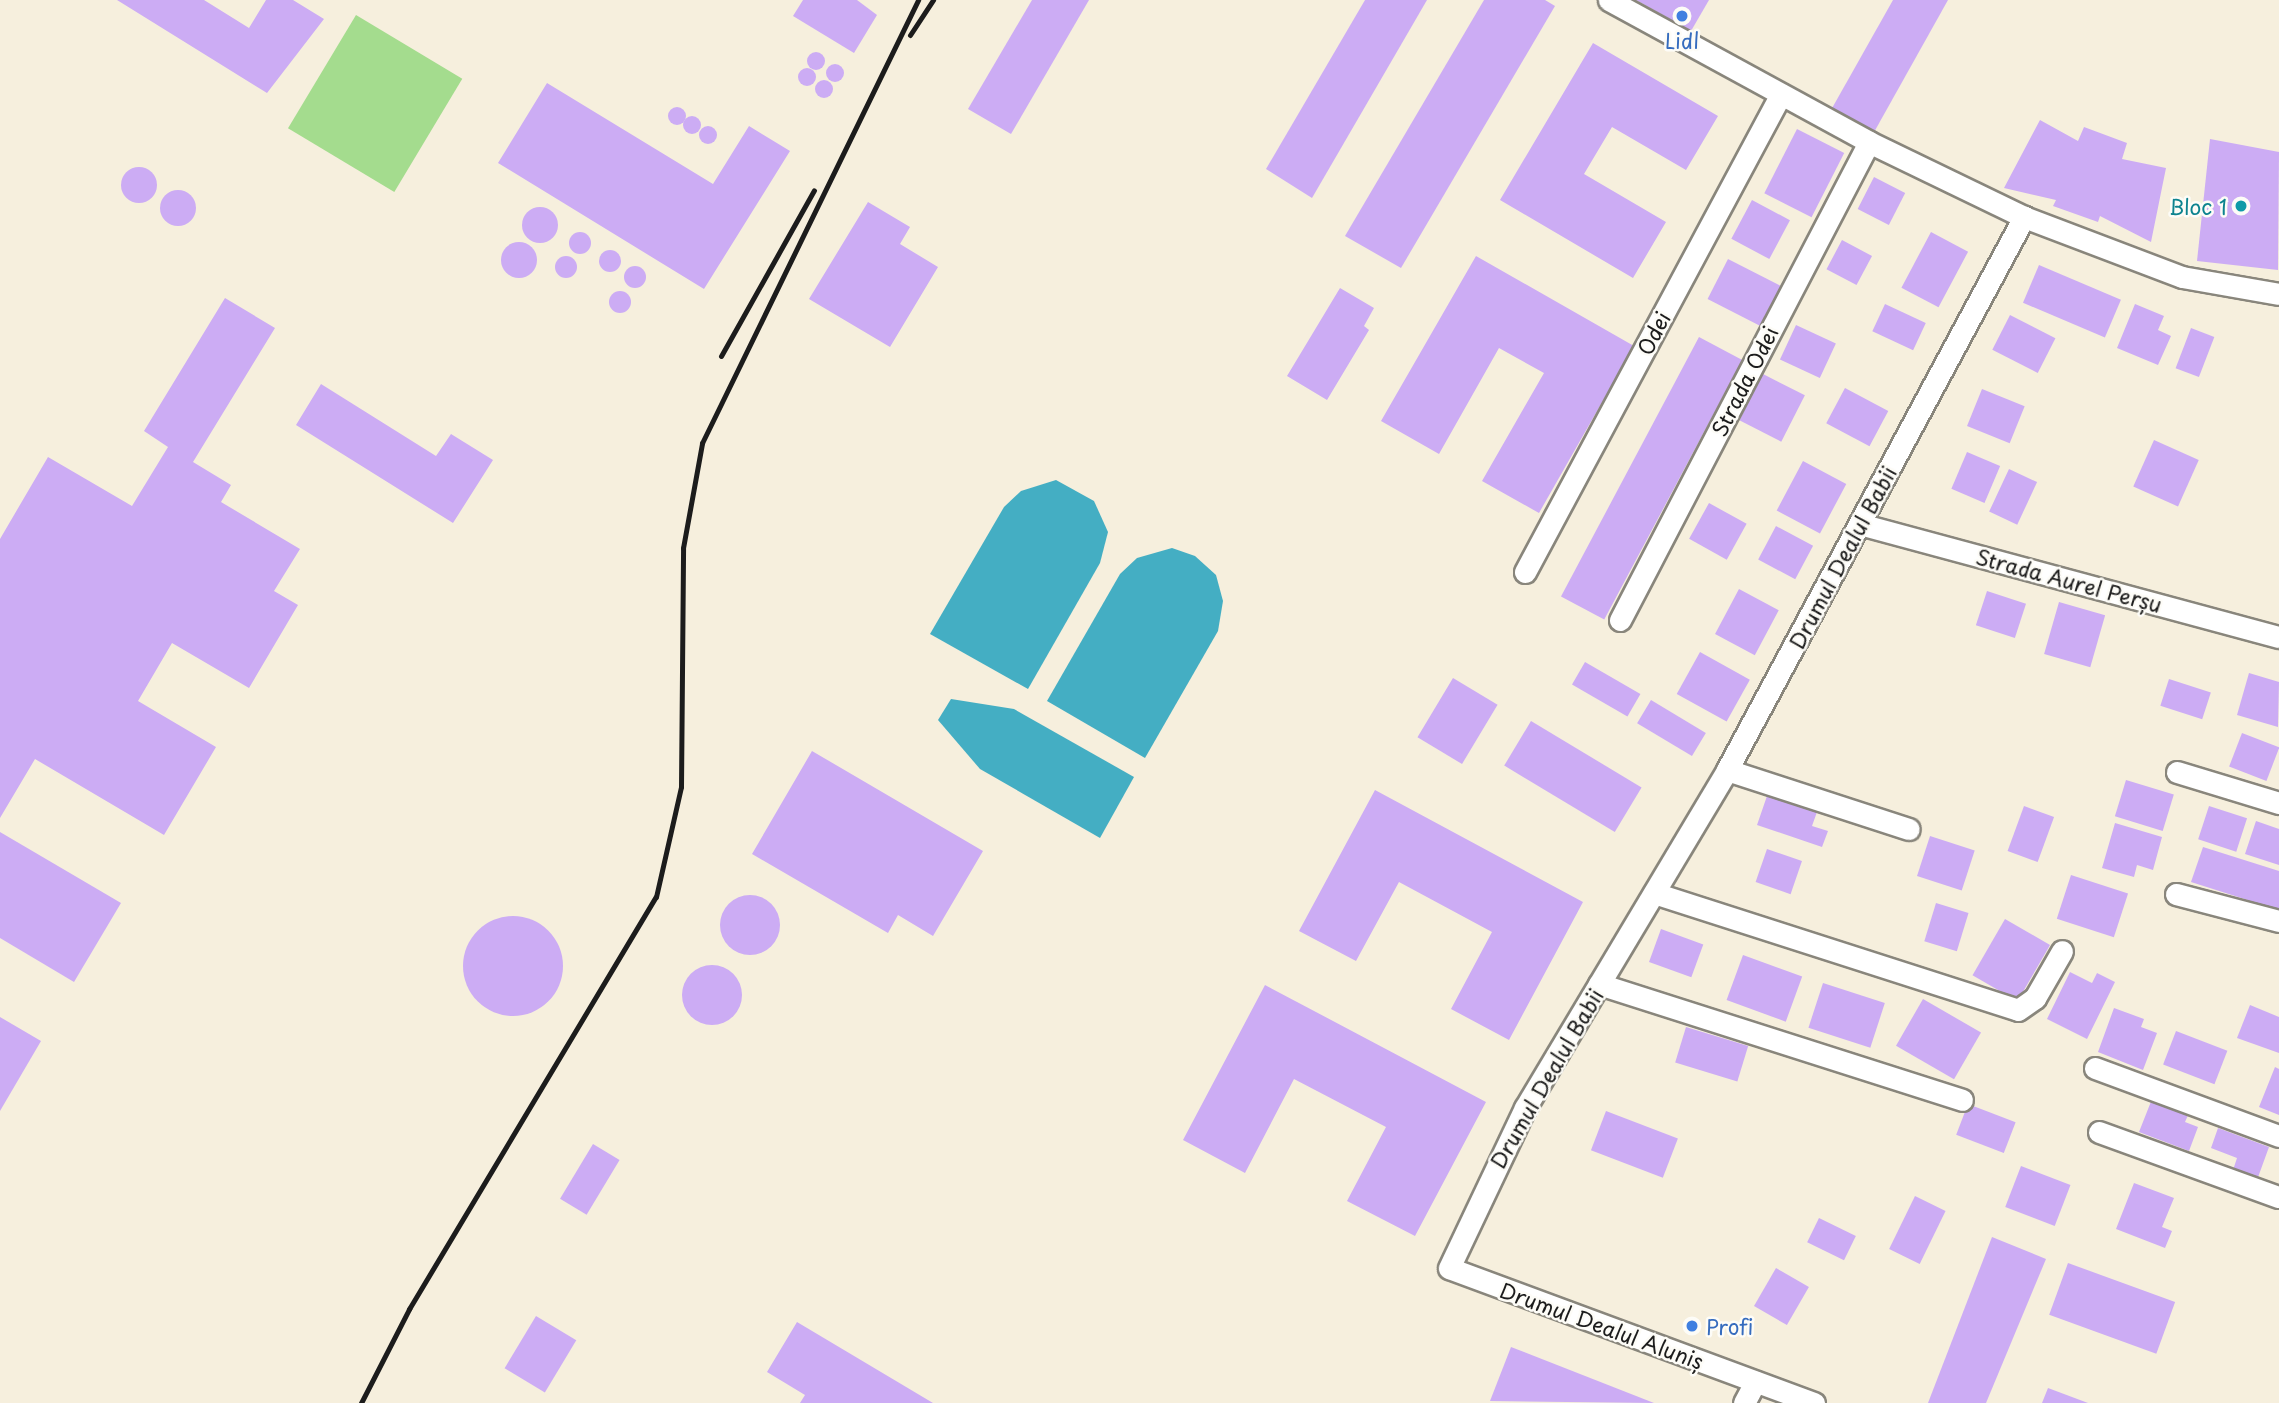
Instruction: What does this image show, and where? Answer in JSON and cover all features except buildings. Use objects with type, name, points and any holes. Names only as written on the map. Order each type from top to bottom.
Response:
[{"type":"street","points":[[1609,0],[1869,142],[2024,217],[2182,277],[2279,293]]},
{"type":"street","name":"Odei","points":[[1525,572],[1781,94]]},
{"type":"street","name":"Strada Odei","points":[[1620,620],[1869,142]]},
{"type":"street","name":"Drumul Dealul Babii","points":[[1449,1268],[1520,1117],[1727,770],[2024,217]]},
{"type":"street","name":"Strada Aurel Perșu","points":[[1860,524],[2279,636]]},
{"type":"street","points":[[1727,770],[1909,829]]},
{"type":"street","points":[[2177,772],[2279,803]]},
{"type":"street","points":[[1654,893],[2018,1010],[2035,999],[2062,951]]},
{"type":"street","points":[[2176,894],[2279,921]]},
{"type":"street","points":[[1600,985],[1962,1100]]},
{"type":"street","points":[[2095,1068],[2279,1136]]},
{"type":"street","points":[[2099,1132],[2279,1197]]},
{"type":"street","name":"Drumul Dealul Aluniș","points":[[1449,1268],[1814,1403]]},
{"type":"street","points":[[1744,1403],[1755,1382]]},
{"type":"green space","points":[[356,15],[462,79],[394,192],[288,128]]},
{"type":"water","points":[[1056,480],[1094,501],[1108,532],[1100,563],[1028,689],[930,634],[1004,507],[1021,491]]},
{"type":"water","points":[[1172,548],[1195,556],[1216,575],[1223,601],[1218,631],[1145,758],[1047,701],[1120,574],[1137,558]]},
{"type":"water","points":[[951,699],[1014,709],[1134,777],[1100,838],[980,769],[938,720]]},
{"type":"railway","points":[[361,1403],[409,1309],[656,897],[681,787],[683,548],[702,443],[918,0]]},
{"type":"railway","points":[[910,35],[933,0]]},
{"type":"railway","points":[[721,356],[814,190]]},
{"type":"place","name":"Lidl","points":[[1682,16]]},
{"type":"place","name":"Bloc 1","points":[[2241,206]]},
{"type":"place","name":"Profi","points":[[1692,1326]]}]
